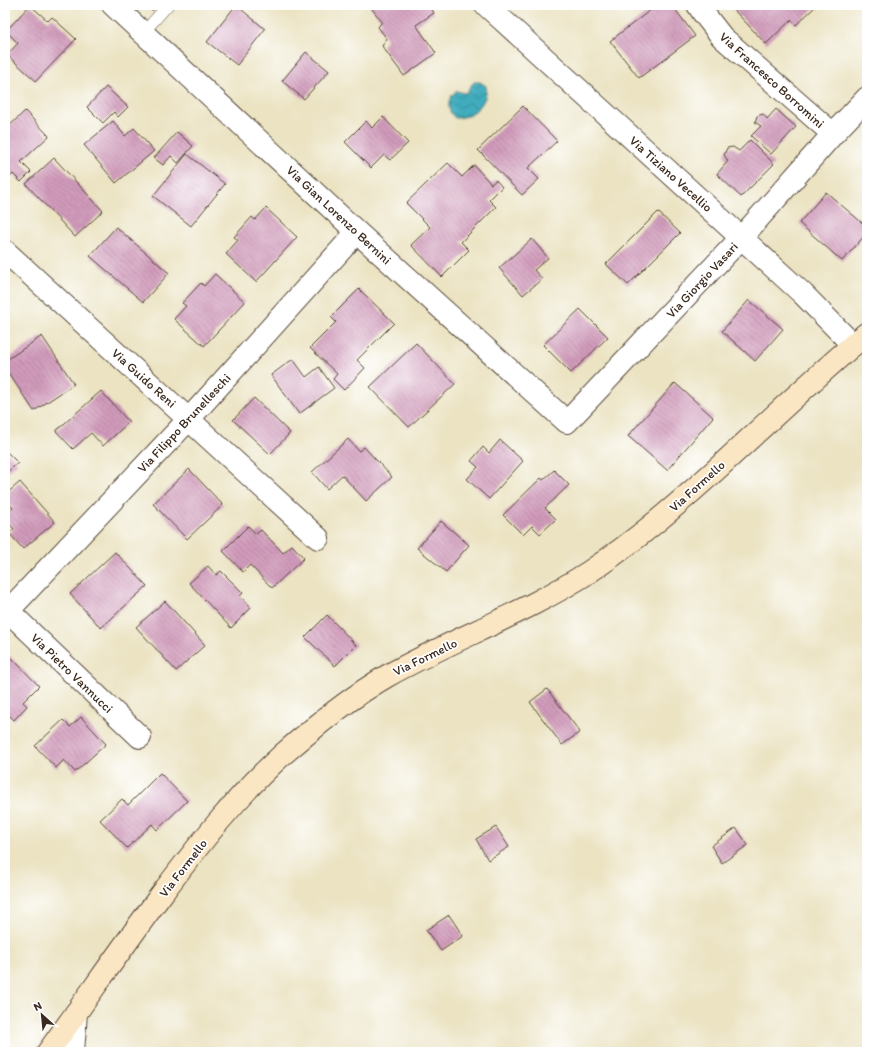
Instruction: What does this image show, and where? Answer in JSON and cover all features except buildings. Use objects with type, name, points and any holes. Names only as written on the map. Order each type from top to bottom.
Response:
[{"type":"main road","name":"Via Formello","points":[[48,1052],[173,879],[207,836],[252,785],[305,735],[341,707],[386,677],[420,659],[519,612],[576,580],[611,557],[682,500],[860,339]]},
{"type":"street","name":"Via Gian Lorenzo Bernini","points":[[113,5],[357,232],[568,422]]},
{"type":"street","name":"Via Tiziano Vecellio","points":[[486,5],[803,294],[860,339]]},
{"type":"street","name":"Via Francesco Borromini","points":[[698,5],[722,37],[833,134]]},
{"type":"street","name":"Via Giorgio Vasari","points":[[568,422],[741,238],[867,98]]},
{"type":"street","name":"Via Filippo Brunelleschi","points":[[6,610],[189,419],[357,232]]},
{"type":"street","name":"Via Guido Reni","points":[[5,251],[318,538]]},
{"type":"street","name":"Via Pietro Vannucci","points":[[6,610],[140,737]]},
{"type":"street","points":[[73,1052],[76,1013]]},
{"type":"lane","points":[[143,33],[168,5]]},
{"type":"water","points":[[474,82],[480,82],[486,86],[485,98],[482,104],[473,113],[461,118],[455,118],[450,112],[449,108],[451,96],[457,91],[464,93],[467,92]]}]
